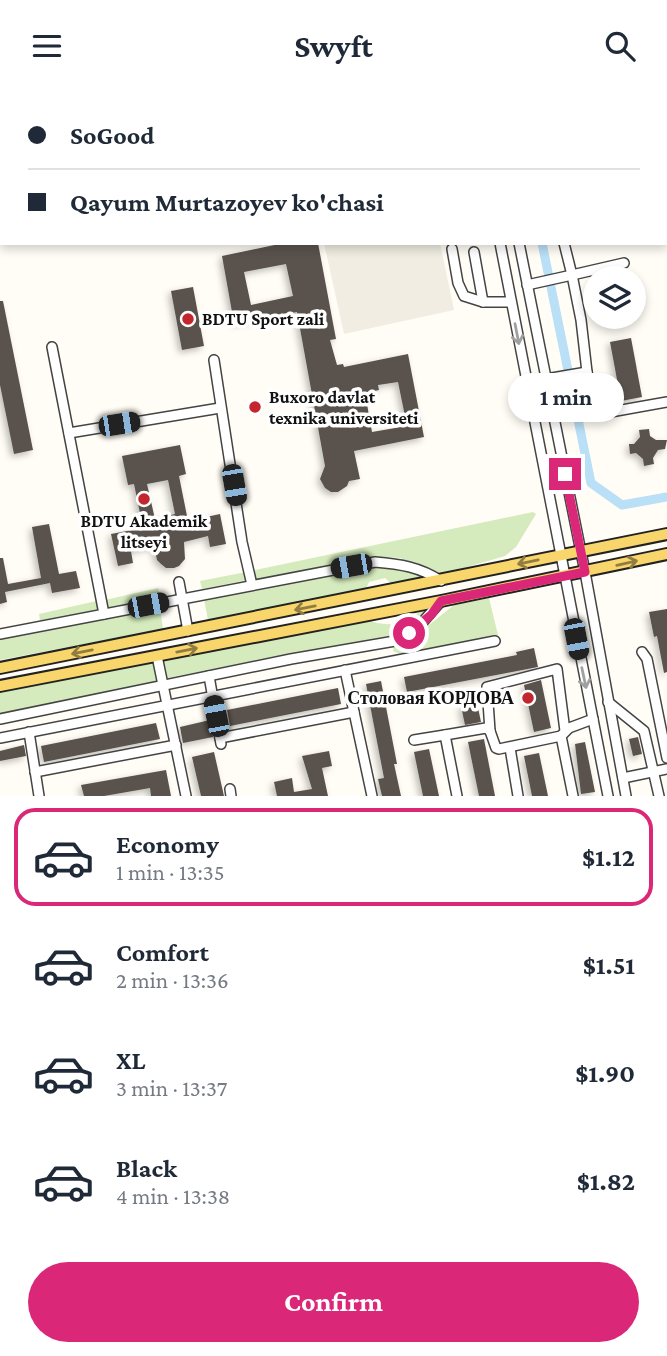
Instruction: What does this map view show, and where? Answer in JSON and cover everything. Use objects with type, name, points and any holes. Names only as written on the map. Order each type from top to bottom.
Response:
[{"type":"main road","points":[[0,669],[667,534]]},
{"type":"main road","points":[[0,687],[667,554]]},
{"type":"street","points":[[500,245],[608,796]]},
{"type":"street","points":[[519,245],[581,551],[626,796]]},
{"type":"street","points":[[564,245],[581,320],[594,407],[605,413],[667,402]]},
{"type":"street","points":[[452,249],[458,283],[464,296],[483,302],[511,302]]},
{"type":"street","points":[[474,253],[483,302]]},
{"type":"street","points":[[527,285],[624,264]]},
{"type":"street","points":[[52,347],[104,614]]},
{"type":"street","points":[[214,360],[242,542],[253,585]]},
{"type":"street","points":[[546,379],[587,372]]},
{"type":"street","points":[[69,433],[220,408]]},
{"type":"street","points":[[0,634],[375,562],[405,564],[427,572],[441,581]]},
{"type":"street","points":[[178,582],[188,631]]},
{"type":"street","points":[[0,719],[395,641],[416,629],[441,601]]},
{"type":"street","points":[[385,662],[388,658],[386,642]]},
{"type":"street","points":[[0,738],[167,703],[495,642]]},
{"type":"street","points":[[642,652],[647,659],[667,758]]},
{"type":"street","points":[[157,656],[186,796]]},
{"type":"street","points":[[345,670],[372,796]]},
{"type":"street","points":[[573,796],[563,733],[557,670],[487,687],[490,731],[496,748],[510,748],[563,733],[593,719]]},
{"type":"street","points":[[209,676],[221,741],[354,712]]},
{"type":"street","points":[[608,702],[644,731],[659,796]]},
{"type":"street","points":[[414,740],[486,728],[490,731]]},
{"type":"street","points":[[29,732],[39,796]]},
{"type":"street","points":[[445,735],[457,796]]},
{"type":"street","points":[[35,772],[176,745]]},
{"type":"street","points":[[510,748],[519,796]]},
{"type":"street","points":[[623,778],[667,769]]},
{"type":"green space","points":[[533,512],[536,514],[516,547],[505,556],[443,574],[400,558],[385,557],[253,581],[251,571]]},
{"type":"green space","points":[[379,566],[398,567],[429,577],[393,585],[385,578],[369,582],[365,591],[208,620],[204,599]]},
{"type":"green space","points":[[246,572],[248,580],[202,589],[200,581]]},
{"type":"green space","points":[[158,588],[160,597],[106,607],[105,600]]},
{"type":"green space","points":[[489,598],[498,635],[400,654],[393,651],[394,645],[414,637],[454,605]]},
{"type":"green space","points":[[101,600],[102,609],[40,621],[39,614]]},
{"type":"green space","points":[[160,608],[163,629],[0,660],[0,637]]},
{"type":"green space","points":[[432,608],[424,618],[399,634],[166,678],[163,660],[366,620],[396,624]]},
{"type":"green space","points":[[155,660],[160,681],[0,714],[0,692]]},
{"type":"shaded area","points":[[324,245],[440,245],[454,310],[344,334]]},
{"type":"building","points":[[274,245],[318,245],[336,339],[330,340],[337,365],[343,364],[344,367],[408,354],[424,437],[354,451],[360,479],[349,481],[347,486],[338,492],[331,492],[320,479],[325,466],[297,312],[234,323],[222,256]],"holes":[[[286,264],[293,296],[251,305],[244,272]],[[398,382],[407,426],[372,432],[365,393],[379,390],[378,385]]]},
{"type":"building","name":"BDTU Sport zali","points":[[193,287],[204,346],[182,350],[171,291]]},
{"type":"building","points":[[0,301],[3,301],[33,450],[14,454],[0,385]]},
{"type":"building","points":[[631,338],[642,397],[621,401],[610,342]]},
{"type":"building","points":[[649,429],[650,436],[656,440],[667,440],[665,449],[658,450],[653,458],[654,464],[644,466],[643,459],[636,453],[630,454],[629,444],[634,444],[640,437],[639,430]]},
{"type":"building","name":"BDTU Akademik litseyi","points":[[180,445],[186,474],[179,476],[188,521],[220,514],[226,544],[210,547],[208,536],[184,542],[185,559],[174,568],[166,568],[157,560],[154,546],[131,551],[133,563],[118,566],[111,534],[143,528],[134,484],[128,485],[122,456]],"holes":[[[168,480],[175,514],[155,519],[147,484]]]},
{"type":"building","points":[[49,524],[59,574],[76,571],[80,588],[52,593],[50,583],[5,592],[7,602],[0,604],[0,558],[3,558],[8,584],[41,578],[32,527]]},
{"type":"building","points":[[667,609],[667,672],[664,673],[649,612]]},
{"type":"building","points":[[534,648],[538,667],[407,692],[404,677],[517,655],[516,652]]},
{"type":"building","points":[[541,680],[551,728],[534,732],[524,685]]},
{"type":"building","points":[[381,681],[401,796],[382,796],[378,779],[384,778],[366,684]]},
{"type":"building","points":[[338,688],[341,704],[230,726],[227,710]]},
{"type":"building","points":[[477,703],[481,722],[465,725],[461,706]]},
{"type":"building","points":[[210,720],[213,737],[183,743],[180,727]]},
{"type":"building","points":[[156,723],[160,739],[44,762],[41,746]]},
{"type":"building","points":[[638,737],[642,754],[633,756],[629,739]]},
{"type":"building","points":[[484,739],[495,796],[479,796],[468,742]]},
{"type":"building","points":[[585,742],[595,792],[581,794],[575,744]]},
{"type":"building","points":[[24,745],[26,756],[0,761],[0,751]]},
{"type":"building","points":[[429,749],[439,796],[423,796],[414,752]]},
{"type":"building","points":[[329,751],[332,766],[322,768],[328,796],[277,796],[274,782],[292,778],[294,792],[312,789],[302,756]]},
{"type":"building","points":[[214,752],[224,796],[201,796],[192,757]]},
{"type":"building","points":[[539,753],[548,796],[532,796],[524,756]]},
{"type":"building","points":[[166,770],[171,796],[151,796],[150,788],[104,796],[84,796],[81,785]]},
{"type":"waterway","points":[[542,245],[591,483],[622,505],[667,497]]},
{"type":"place","name":"BDTU Sport zali","points":[[188,319]]},
{"type":"place","name":"Buxoro davlat texnika universiteti","points":[[255,407]]},
{"type":"place","name":"BDTU Akademik litseyi","points":[[144,499]]},
{"type":"place","name":"Столовая КОРДОВА","points":[[528,698]]},
{"type":"route","points":[[409,633],[431,615],[441,601],[585,572],[565,474]]}]
